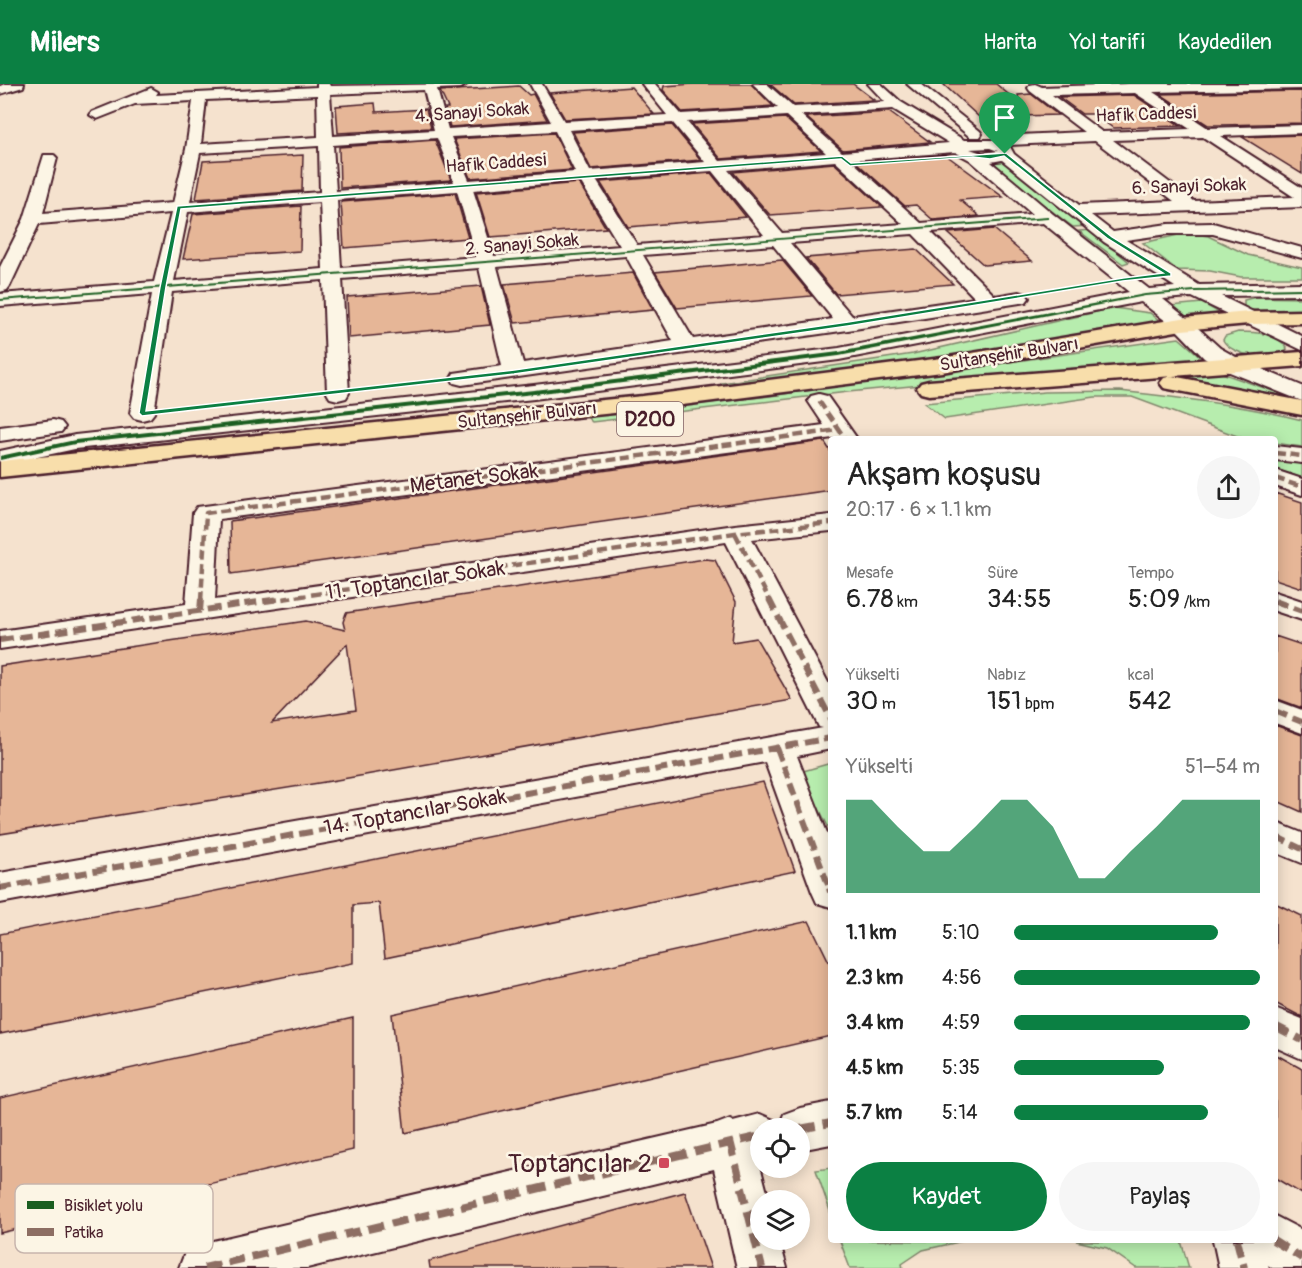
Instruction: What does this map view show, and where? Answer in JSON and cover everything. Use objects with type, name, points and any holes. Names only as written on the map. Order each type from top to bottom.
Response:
[{"type":"highway","name":"Sultanşehir Bulvarı","points":[[0,469],[644,403],[942,365],[1182,324],[1249,318],[1302,317]]},
{"type":"highway","name":"Sultanşehir Bulvarı","points":[[0,492],[969,384],[1235,366],[1302,359]]},
{"type":"highway","points":[[1054,378],[1158,380],[1262,398],[1302,408]]},
{"type":"street","points":[[0,90],[18,84]]},
{"type":"street","points":[[97,115],[167,84]]},
{"type":"street","points":[[132,100],[323,88],[461,84]]},
{"type":"street","points":[[536,84],[588,180],[687,347]]},
{"type":"street","points":[[648,84],[848,324]]},
{"type":"street","points":[[759,84],[917,228],[991,303]]},
{"type":"street","points":[[874,84],[896,105],[983,150],[1077,210],[1110,238],[1196,291],[1302,344]]},
{"type":"street","points":[[913,84],[983,150],[1047,218],[1182,324],[1212,353],[1235,366],[1302,394]]},
{"type":"street","points":[[430,85],[442,134],[487,262],[514,372]]},
{"type":"street","points":[[1232,85],[1263,103]]},
{"type":"street","points":[[1035,88],[1302,85]]},
{"type":"street","points":[[1134,86],[1302,195]]},
{"type":"street","points":[[323,88],[338,393]]},
{"type":"street","points":[[1035,88],[1188,204]]},
{"type":"street","points":[[0,434],[154,412],[163,287],[193,148],[200,97]]},
{"type":"street","name":"4. Sanayi Sokak","points":[[193,148],[896,105]]},
{"type":"street","points":[[1283,113],[1302,124]]},
{"type":"street","name":"Hafik Caddesi","points":[[33,219],[1071,145],[1202,132],[1302,129]]},
{"type":"street","name":"Hafik Caddesi","points":[[1105,140],[1216,141],[1302,138]]},
{"type":"street","points":[[0,286],[33,219],[49,158]]},
{"type":"street","name":"6. Sanayi Sokak","points":[[1077,210],[1188,204],[1302,202]]},
{"type":"street","name":"2. Sanayi Sokak","points":[[0,300],[1047,218]]},
{"type":"street","points":[[1110,238],[1146,231],[1225,230],[1269,246],[1302,253]]},
{"type":"street","points":[[1077,287],[1169,274],[1302,288]]},
{"type":"street","points":[[0,458],[75,442],[534,392],[840,354],[1145,295],[1302,288]]},
{"type":"street","points":[[444,380],[848,324],[1034,295]]},
{"type":"street","points":[[315,395],[362,390]]},
{"type":"street","points":[[819,400],[842,435]]},
{"type":"street","name":"Metanet Sokak","points":[[200,611],[206,513],[828,437]]},
{"type":"street","points":[[1278,453],[1302,456]]},
{"type":"street","points":[[1278,479],[1302,487]]},
{"type":"street","name":"11. Toptancılar Sokak","points":[[0,640],[735,534],[828,523]]},
{"type":"street","points":[[735,534],[828,713]]},
{"type":"street","points":[[1278,602],[1302,611]]},
{"type":"street","points":[[1278,712],[1302,722]]},
{"type":"street","name":"14. Toptancılar Sokak","points":[[0,888],[828,739]]},
{"type":"street","points":[[777,748],[828,884]]},
{"type":"street","points":[[1278,837],[1302,849]]},
{"type":"street","points":[[1278,1028],[1302,1040]]},
{"type":"street","points":[[810,1127],[828,1124]]},
{"type":"street","points":[[204,1268],[745,1139],[762,1268]]},
{"type":"street","points":[[1238,1243],[1244,1268]]},
{"type":"street","points":[[1278,1243],[1302,1258]]},
{"type":"green space","points":[[1012,161],[1088,226],[1073,227],[988,163]]},
{"type":"green space","points":[[1091,230],[1129,262],[1123,264],[1079,231]]},
{"type":"green space","points":[[1187,233],[1208,236],[1248,255],[1302,267],[1302,277],[1241,277],[1210,271],[1177,270],[1143,243]]},
{"type":"green space","points":[[1256,297],[1302,298],[1302,316],[1255,313],[1244,307],[1244,300]]},
{"type":"green space","points":[[1202,303],[1225,316],[1191,320],[1170,306]]},
{"type":"green space","points":[[1114,308],[1150,313],[1160,321],[1155,327],[723,389],[721,383],[913,354]]},
{"type":"green space","points":[[1238,332],[1272,336],[1283,343],[1287,348],[1286,352],[1271,357],[1262,357],[1234,350],[1223,340],[1225,336]]},
{"type":"green space","points":[[1179,338],[1209,364],[974,380],[848,392],[592,422],[587,417],[770,396]]},
{"type":"green space","points":[[1216,371],[1301,401],[1161,375]]},
{"type":"green space","points":[[1120,391],[1189,399],[1279,415],[1302,420],[1302,447],[1278,443],[1278,436],[1237,436],[1132,397],[1095,397],[945,419],[924,403],[1045,392]]},
{"type":"green space","points":[[1278,460],[1302,464],[1302,478],[1278,470]]},
{"type":"green space","points":[[828,764],[828,826],[800,772]]},
{"type":"green space","points":[[828,1168],[828,1205],[816,1170]]},
{"type":"green space","points":[[841,1243],[954,1243],[923,1250],[902,1264],[903,1268],[850,1268]]},
{"type":"green space","points":[[1085,1243],[1182,1243],[1189,1268],[1136,1268],[1107,1248]]},
{"type":"building","points":[[751,84],[773,106],[682,112],[663,90],[664,86]]},
{"type":"building","points":[[770,84],[853,84],[874,100],[794,105]]},
{"type":"building","points":[[943,84],[996,84],[1019,103],[1018,95],[1031,94],[1058,115],[979,117]]},
{"type":"building","points":[[519,86],[529,95],[533,94],[547,120],[450,127],[445,108],[448,108],[440,91]]},
{"type":"building","points":[[631,87],[654,114],[565,119],[550,93]]},
{"type":"building","points":[[1302,91],[1302,123],[1222,125],[1208,125],[1160,94]]},
{"type":"building","points":[[1134,95],[1181,126],[1113,128],[1094,114],[1082,114],[1059,97]]},
{"type":"building","points":[[375,103],[376,112],[426,109],[431,128],[338,133],[336,106]]},
{"type":"building","points":[[889,112],[930,142],[843,150],[806,117]]},
{"type":"building","points":[[785,118],[821,151],[721,159],[692,124]]},
{"type":"building","points":[[672,125],[701,160],[591,169],[573,132]]},
{"type":"building","points":[[554,133],[572,170],[470,178],[454,139]]},
{"type":"building","points":[[1302,135],[1302,174],[1242,137]]},
{"type":"building","points":[[435,140],[451,180],[340,188],[339,147]]},
{"type":"building","points":[[303,155],[302,191],[196,199],[203,161]]},
{"type":"building","points":[[946,155],[1003,197],[960,200],[979,216],[933,220],[916,205],[905,206],[856,162]]},
{"type":"building","points":[[834,163],[882,207],[770,215],[733,172]]},
{"type":"building","points":[[711,173],[746,217],[628,227],[600,182]]},
{"type":"building","points":[[579,183],[606,228],[490,237],[476,192]]},
{"type":"building","points":[[455,193],[468,238],[344,248],[341,202]]},
{"type":"building","points":[[301,206],[300,251],[183,259],[193,214]]},
{"type":"building","points":[[994,229],[1032,261],[984,265],[948,233]]},
{"type":"building","points":[[916,249],[953,284],[836,294],[806,258]]},
{"type":"building","points":[[782,260],[812,296],[677,308],[655,272]]},
{"type":"building","points":[[633,273],[653,310],[515,323],[504,284]]},
{"type":"building","points":[[481,286],[490,325],[349,338],[347,297]]},
{"type":"building","points":[[824,441],[828,447],[828,490],[231,574],[230,521]]},
{"type":"building","points":[[1278,494],[1302,502],[1302,588],[1278,580]]},
{"type":"building","points":[[705,559],[715,560],[736,602],[732,642],[756,638],[792,700],[331,781],[0,834],[0,666],[306,621],[345,630],[343,622],[346,613]],"holes":[[[347,644],[356,710],[272,723]]]},
{"type":"building","points":[[1278,637],[1302,645],[1302,708],[1278,699]]},
{"type":"building","points":[[1278,726],[1302,735],[1302,812],[1278,801]]},
{"type":"building","points":[[763,782],[795,871],[385,958],[379,903],[353,905],[353,963],[0,1034],[0,934]]},
{"type":"building","points":[[1278,904],[1302,916],[1302,1017],[1278,1005]]},
{"type":"building","points":[[809,921],[828,960],[828,1037],[405,1133],[392,1014]]},
{"type":"building","points":[[353,1018],[353,1150],[208,1184],[15,1184],[15,1229],[0,1233],[0,1098]]},
{"type":"building","points":[[1278,1056],[1302,1069],[1302,1194],[1278,1180]]},
{"type":"building","points":[[685,1192],[711,1268],[430,1268],[429,1261]]},
{"type":"marked path","points":[[819,401],[843,436]]},
{"type":"marked path","points":[[200,611],[206,513],[839,430]]},
{"type":"marked path","points":[[1278,453],[1302,456]]},
{"type":"marked path","points":[[1278,479],[1302,487]]},
{"type":"marked path","points":[[0,640],[735,533],[828,523]]},
{"type":"marked path","points":[[735,533],[828,713]]},
{"type":"marked path","points":[[1278,602],[1302,611]]},
{"type":"marked path","points":[[1278,712],[1302,722]]},
{"type":"marked path","points":[[0,888],[828,739]]},
{"type":"marked path","points":[[777,748],[828,884]]},
{"type":"marked path","points":[[1278,837],[1302,849]]},
{"type":"marked path","points":[[1278,1028],[1302,1040]]},
{"type":"marked path","points":[[810,1127],[828,1124]]},
{"type":"marked path","points":[[204,1268],[750,1138]]},
{"type":"marked path","points":[[730,1141],[762,1268]]},
{"type":"marked path","points":[[1238,1243],[1244,1268]]},
{"type":"marked path","points":[[1278,1243],[1302,1258]]},
{"type":"cycle path","points":[[0,300],[1047,218]]},
{"type":"cycle path","points":[[0,458],[75,442],[534,392],[839,354],[1145,295],[1195,291],[1302,289]]},
{"type":"place","name":"Toptancılar 2","points":[[664,1163]]},
{"type":"route","points":[[1005,154],[1110,238],[1169,274],[1123,279],[991,303],[514,372],[142,413],[179,207],[842,157],[850,164],[973,156],[990,157],[1005,154]]}]
